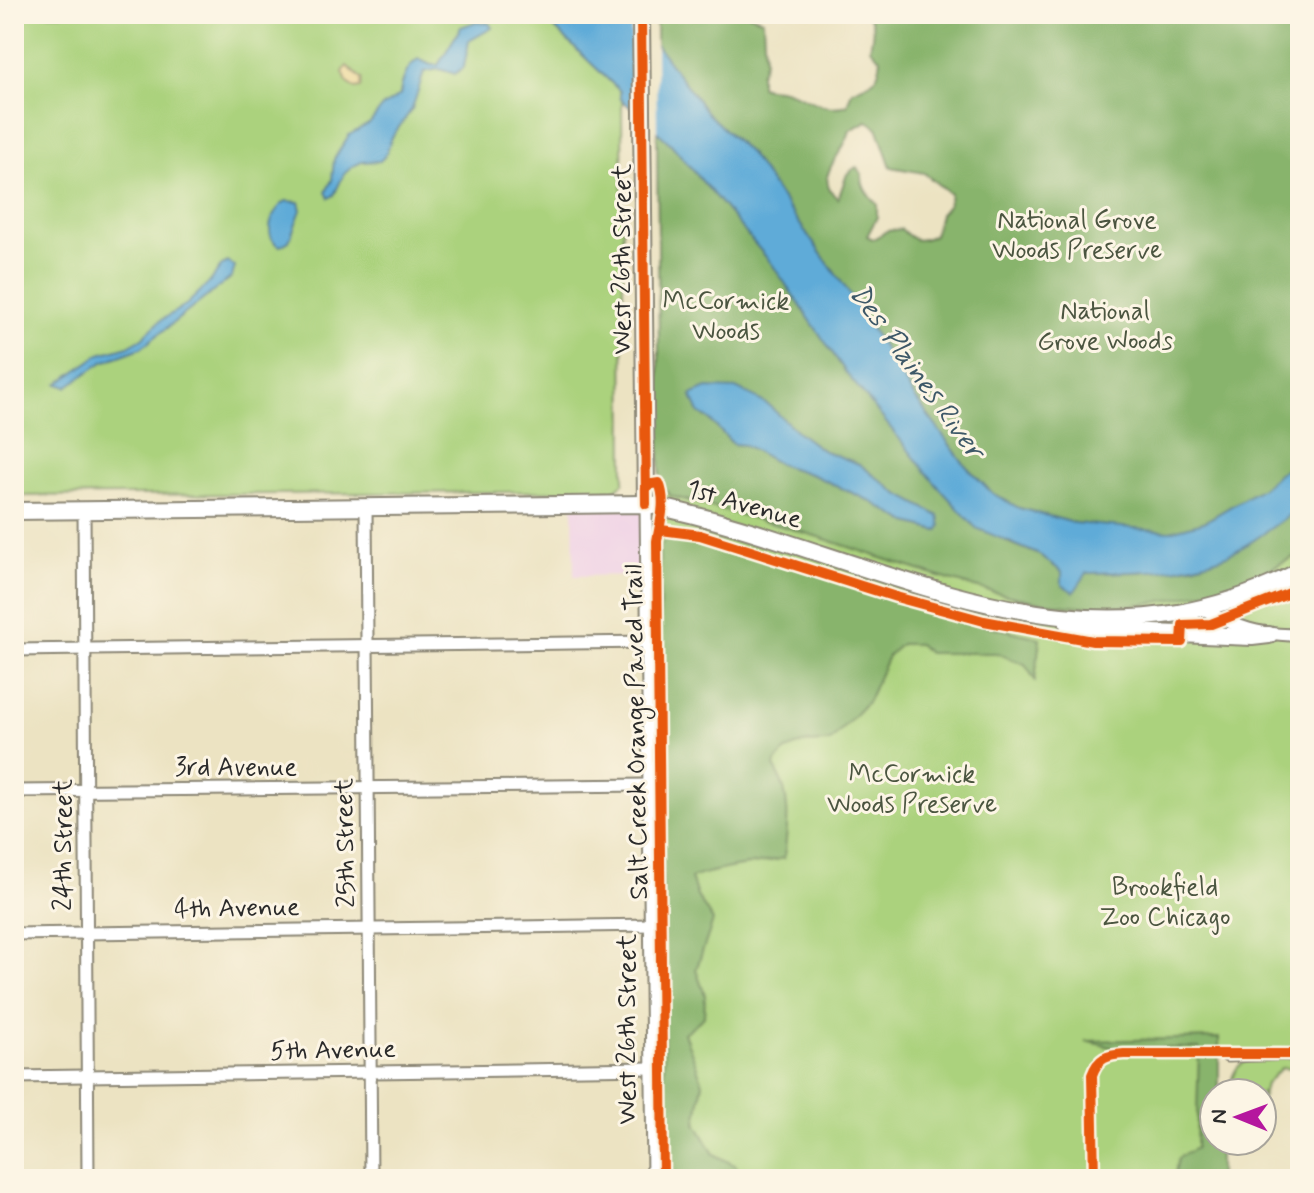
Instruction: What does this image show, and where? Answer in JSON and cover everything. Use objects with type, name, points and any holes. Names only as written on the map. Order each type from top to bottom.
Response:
[{"type":"main road","name":"West 26th Street","points":[[641,14],[646,504]]},
{"type":"main road","name":"1st Avenue","points":[[14,511],[646,504],[740,527],[961,599],[1044,616],[1121,619],[1202,608],[1300,571]]},
{"type":"main road","points":[[1044,616],[1094,633],[1269,635]]},
{"type":"street","name":"West 26th Street","points":[[646,504],[653,1179]]},
{"type":"street","name":"25th Street","points":[[366,506],[371,1179]]},
{"type":"street","name":"24th Street","points":[[84,510],[88,1179]]},
{"type":"street","points":[[1202,608],[1230,622],[1269,635],[1300,635]]},
{"type":"street","points":[[14,650],[648,642]]},
{"type":"street","name":"3rd Avenue","points":[[14,791],[650,785]]},
{"type":"street","name":"4th Avenue","points":[[14,934],[652,925]]},
{"type":"street","points":[[1227,1056],[1300,1054]]},
{"type":"street","name":"5th Avenue","points":[[14,1077],[653,1068]]},
{"type":"shaded area","points":[[644,505],[646,575],[574,576],[573,506]]},
{"type":"green space","points":[[14,14],[540,14],[620,91],[622,100],[624,482],[613,491],[14,496]]},
{"type":"green space","name":"National Grove Woods","points":[[656,14],[749,14],[763,20],[765,60],[760,86],[788,91],[820,105],[838,107],[847,105],[852,91],[872,81],[880,67],[881,59],[870,48],[872,25],[865,14],[1300,14],[1300,456],[1262,488],[1204,522],[1170,532],[1074,523],[1019,508],[992,493],[965,465],[915,398],[847,290],[749,153],[708,114],[656,45]],"holes":[[[867,121],[877,127],[891,167],[924,173],[950,194],[934,235],[916,240],[901,229],[887,231],[873,239],[867,236],[877,217],[877,204],[866,190],[862,174],[856,167],[847,174],[838,199],[830,190],[828,173],[850,130]]]},
{"type":"green space","name":"McCormick Woods Preserve","points":[[657,131],[1224,556],[1300,507],[1300,1051],[1219,1052],[1219,1077],[1198,1077],[1198,1157],[1219,1157],[1219,1179],[658,1179],[653,535],[661,472]]},
{"type":"green space","name":"McCormick Woods","points":[[657,131],[772,264],[847,374],[1007,542],[1040,555],[1062,572],[1062,585],[1087,573],[1193,566],[1224,556],[1300,507],[1300,554],[1237,582],[1171,600],[1103,606],[1069,605],[978,588],[812,535],[671,496],[660,480]],"holes":[[[692,395],[799,433],[822,450],[859,464],[897,493],[939,516],[938,531],[908,523],[868,500],[813,475],[779,464],[745,445],[733,444],[699,413]]]},
{"type":"green space","points":[[671,535],[698,538],[796,567],[934,613],[1040,638],[1035,680],[1025,664],[996,653],[928,653],[918,644],[901,644],[888,656],[868,701],[830,742],[790,748],[774,766],[786,799],[784,858],[691,878],[697,896],[713,921],[696,970],[705,995],[704,1017],[684,1033],[703,1083],[696,1123],[714,1154],[736,1166],[744,1179],[665,1179],[659,547]]},
{"type":"green space","points":[[1219,1038],[1219,1077],[1198,1077],[1199,1048],[1115,1048],[1086,1041]]},
{"type":"green space","points":[[1264,1057],[1300,1058],[1300,1065],[1293,1069],[1281,1068],[1273,1077],[1233,1077],[1236,1069],[1244,1063]]},
{"type":"green space","points":[[1198,1081],[1198,1157],[1219,1157],[1219,1179],[1174,1179],[1178,1158],[1196,1148]]},
{"type":"sand","points":[[347,66],[362,79],[361,88],[355,89],[347,82],[343,72]]},
{"type":"water","points":[[540,14],[610,14],[656,45],[708,114],[749,153],[847,290],[915,398],[965,465],[992,493],[1019,508],[1074,523],[1170,531],[1204,522],[1262,488],[1300,456],[1300,507],[1253,541],[1222,557],[1172,569],[1087,573],[1074,592],[1062,585],[1062,572],[1040,555],[976,528],[935,483],[847,374],[772,264],[671,144],[620,98],[620,91]]},
{"type":"water","points":[[475,22],[489,23],[492,28],[469,41],[464,67],[455,74],[439,69],[424,72],[412,109],[392,137],[385,156],[380,161],[353,166],[329,198],[326,192],[332,180],[334,159],[349,135],[370,123],[382,107],[400,95],[405,75],[414,62],[418,59],[438,65],[461,27]]},
{"type":"water","points":[[286,201],[299,202],[301,210],[289,241],[280,246],[274,242],[270,230],[276,211]]},
{"type":"water","points":[[228,262],[235,267],[232,277],[141,348],[103,362],[67,387],[58,384],[100,354],[128,346],[142,338],[160,321],[187,304]]},
{"type":"water","points":[[707,388],[738,389],[767,404],[822,450],[859,464],[897,493],[939,516],[941,526],[938,531],[908,523],[868,500],[813,475],[779,464],[745,445],[733,444],[699,413],[691,395]]},
{"type":"pier","points":[[631,24],[656,40],[657,137],[632,114]]},
{"type":"cycle path","points":[[641,14],[646,504]]},
{"type":"cycle path","name":"Salt Creek Orange Paved Trail","points":[[646,485],[659,483],[663,505],[657,541],[663,1179]]},
{"type":"cycle path","points":[[661,530],[700,535],[896,597],[984,621],[1093,641],[1182,642],[1183,625],[1211,624],[1300,589]]},
{"type":"cycle path","points":[[1094,1179],[1092,1075],[1104,1058],[1124,1054],[1300,1054]]},
{"type":"park label","name":"National Grove Woods Preserve","points":[[1077,236]]},
{"type":"park label","name":"Brookfield Zoo Chicago","points":[[1165,903]]},
{"type":"water label","name":"Des Plaines River","points":[[916,372]]}]
